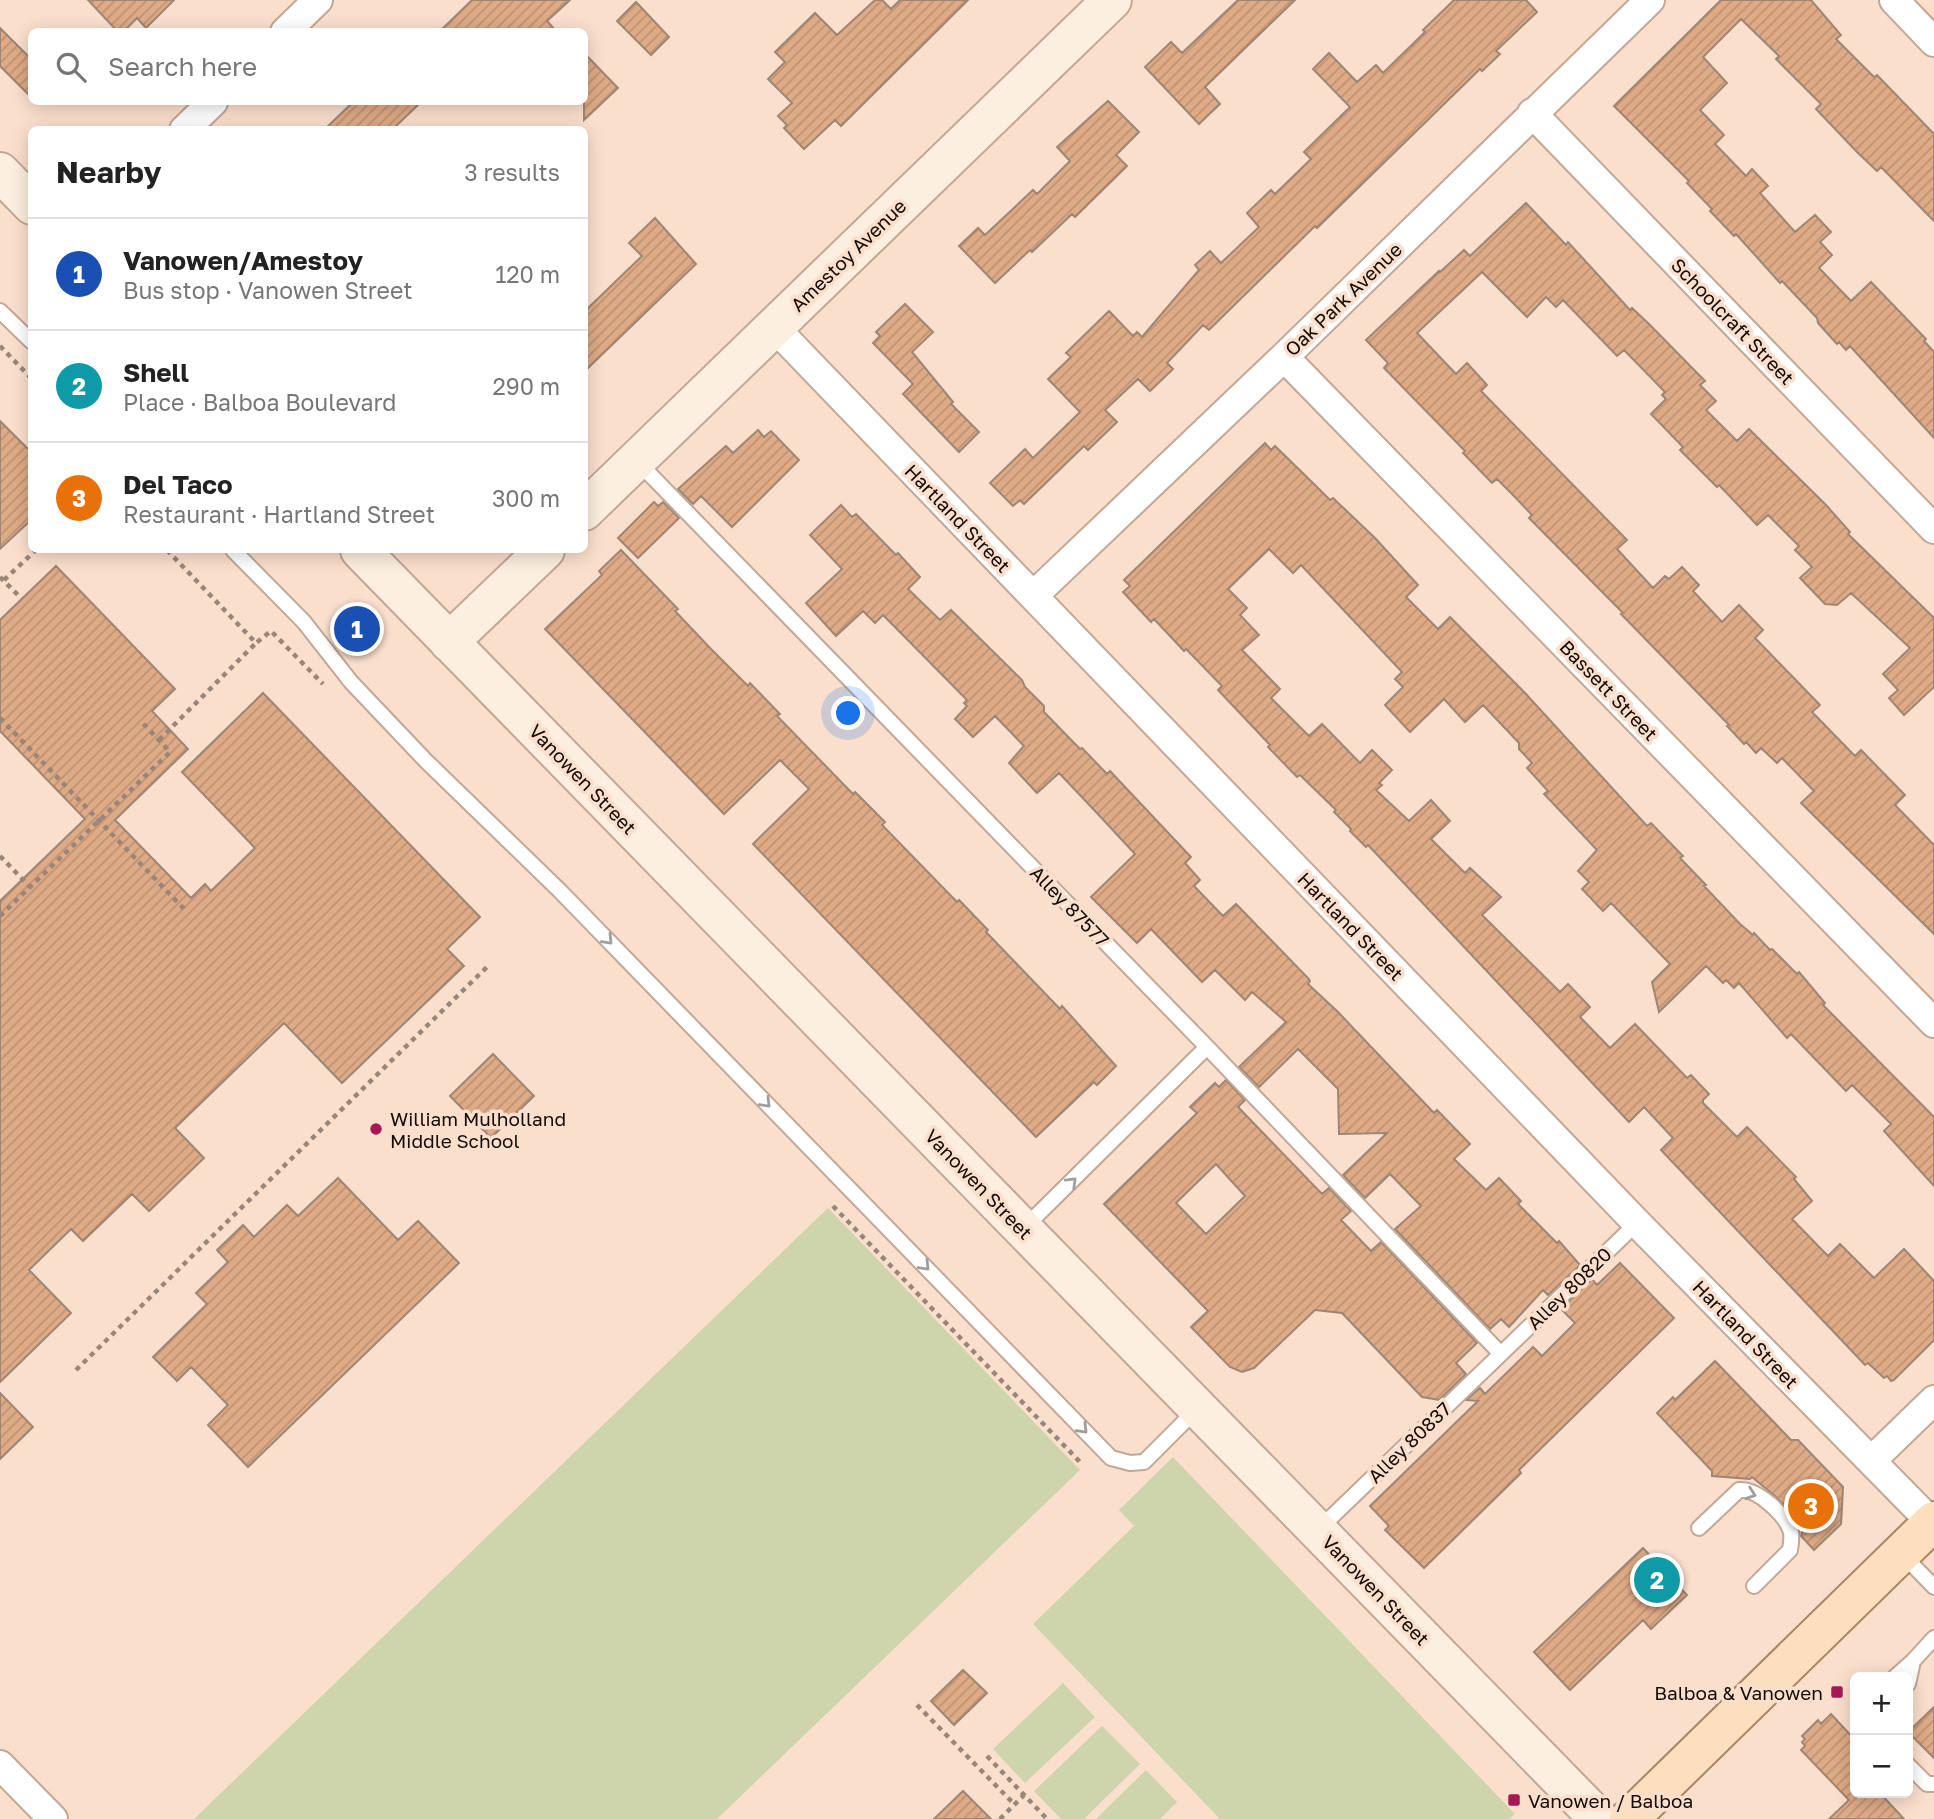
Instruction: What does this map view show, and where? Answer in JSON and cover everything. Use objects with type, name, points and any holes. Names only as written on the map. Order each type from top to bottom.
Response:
[{"type":"main road","name":"Amestoy Avenue","points":[[588,507],[1111,0]]},
{"type":"main road","points":[[0,172],[28,201]]},
{"type":"main road","name":"Vanowen Street","points":[[363,553],[1599,1819]]},
{"type":"main road","points":[[449,642],[542,553]]},
{"type":"main road","points":[[1629,1819],[1933,1522]]},
{"type":"street","points":[[289,28],[318,0]]},
{"type":"street","name":"Oak Park Avenue","points":[[1033,596],[1284,357],[1650,0]]},
{"type":"street","points":[[1894,0],[1934,42]]},
{"type":"street","points":[[188,126],[210,105]]},
{"type":"street","name":"Schoolcraft Street","points":[[1532,113],[1934,529]]},
{"type":"street","name":"Hartland Street","points":[[774,327],[1637,1223],[1933,1522]]},
{"type":"street","name":"Bassett Street","points":[[1284,357],[1934,1023]]},
{"type":"street","points":[[1871,1461],[1934,1400]]},
{"type":"street","points":[[0,1765],[53,1819]]},
{"type":"lane","points":[[0,310],[28,338]]},
{"type":"lane","name":"Alley 87577","points":[[636,461],[1208,1047],[1500,1353]]},
{"type":"lane","points":[[236,553],[304,622],[351,682],[426,761],[560,891],[1111,1458],[1144,1462],[1198,1409]]},
{"type":"lane","points":[[1023,1229],[1208,1047]]},
{"type":"lane","name":"Alley 80820","points":[[1500,1353],[1637,1223]]},
{"type":"lane","name":"Alley 80837","points":[[1318,1530],[1500,1353]]},
{"type":"lane","points":[[1699,1528],[1739,1490],[1761,1496],[1790,1530],[1790,1550],[1754,1586]]},
{"type":"lane","points":[[1902,1554],[1934,1587]]},
{"type":"lane","points":[[1901,1672],[1934,1638]]},
{"type":"lane","points":[[1911,1672],[1913,1661]]},
{"type":"lane","points":[[1913,1772],[1927,1784],[1934,1784]]},
{"type":"path","points":[[0,346],[28,375]]},
{"type":"path","points":[[22,599],[2,579],[32,553]]},
{"type":"path","points":[[170,553],[256,643]]},
{"type":"path","points":[[159,740],[271,631],[329,690]]},
{"type":"path","points":[[0,718],[187,912]]},
{"type":"path","points":[[0,916],[170,752],[141,721]]},
{"type":"path","points":[[0,856],[30,887]]},
{"type":"path","points":[[76,1370],[486,967]]},
{"type":"path","points":[[832,1205],[1080,1462]]},
{"type":"path","points":[[917,1705],[1014,1805]]},
{"type":"path","points":[[987,1756],[1047,1819]]},
{"type":"path","points":[[1000,1819],[1024,1795]]},
{"type":"green space","points":[[828,1208],[1080,1470],[717,1819],[194,1819]]},
{"type":"green space","points":[[1173,1457],[1515,1814],[1509,1819],[1220,1819],[1033,1624],[1134,1526],[1119,1510]]},
{"type":"green space","points":[[1063,1683],[1095,1717],[1025,1783],[993,1749]]},
{"type":"green space","points":[[1102,1726],[1140,1764],[1084,1819],[1061,1819],[1034,1791]]},
{"type":"green space","points":[[1146,1770],[1177,1802],[1160,1819],[1096,1819]]},
{"type":"building","points":[[88,0],[174,0],[146,28],[137,18],[127,28],[114,28]]},
{"type":"building","points":[[472,0],[570,0],[547,21],[553,28],[443,28]]},
{"type":"building","points":[[875,0],[882,0],[891,9],[900,0],[968,0],[841,126],[835,120],[804,149],[784,128],[787,125],[778,116],[792,103],[768,79],[785,62],[775,52],[815,13],[837,35]]},
{"type":"building","points":[[1238,0],[1295,0],[1205,87],[1220,104],[1199,124],[1145,67],[1171,42],[1182,53]]},
{"type":"building","points":[[1454,0],[1526,0],[1537,12],[1496,51],[1500,54],[1482,71],[1480,69],[1209,330],[1203,325],[1167,363],[1173,369],[1150,391],[1138,379],[1105,410],[1117,422],[1088,450],[1084,446],[1024,504],[1020,500],[1013,506],[990,483],[1025,449],[1033,458],[1080,412],[1048,379],[1071,357],[1066,353],[1109,311],[1133,336],[1137,332],[1142,337],[1199,270],[1195,265],[1210,251],[1221,263],[1259,227],[1247,213],[1271,190],[1275,194],[1311,159],[1304,152],[1350,107],[1313,69],[1329,53],[1357,82],[1376,65],[1383,73]]},
{"type":"building","points":[[1721,0],[1811,0],[1841,35],[1836,39],[1874,77],[1877,75],[1934,134],[1934,221],[1881,167],[1877,171],[1857,152],[1816,109],[1821,104],[1776,59],[1779,56],[1741,19],[1703,57],[1727,83],[1700,110],[1724,135],[1715,144],[1746,176],[1752,169],[1768,186],[1760,193],[1795,232],[1815,215],[1831,232],[1820,242],[1832,255],[1819,268],[1851,301],[1871,282],[1926,339],[1924,341],[1934,352],[1934,438],[1850,346],[1846,350],[1839,342],[1837,344],[1782,281],[1780,283],[1736,234],[1734,236],[1710,211],[1712,209],[1687,183],[1689,181],[1614,106]]},
{"type":"building","points":[[636,2],[669,37],[651,55],[617,21]]},
{"type":"building","points":[[0,28],[28,56],[28,94],[0,66]]},
{"type":"building","points":[[588,57],[618,88],[584,120],[584,105],[588,105]]},
{"type":"building","points":[[1108,101],[1139,132],[1116,155],[1127,166],[1075,217],[1072,214],[995,283],[959,246],[978,228],[985,235],[1033,190],[1037,194],[1070,161],[1057,147]]},
{"type":"building","points":[[350,105],[418,105],[396,126],[328,126]]},
{"type":"building","points":[[1526,203],[1566,245],[1568,242],[1630,310],[1632,308],[1650,325],[1705,381],[1700,385],[1716,401],[1706,410],[1737,441],[1749,429],[1826,505],[1850,532],[1848,534],[1934,618],[1934,687],[1904,715],[1889,698],[1898,690],[1883,674],[1910,648],[1851,593],[1837,605],[1825,604],[1800,578],[1812,567],[1795,550],[1799,546],[1768,515],[1757,525],[1719,485],[1717,487],[1680,450],[1683,447],[1651,414],[1666,399],[1662,395],[1665,392],[1624,350],[1617,356],[1563,300],[1556,307],[1546,297],[1527,317],[1482,272],[1417,333],[1456,374],[1467,363],[1487,385],[1481,391],[1627,540],[1617,549],[1653,588],[1665,576],[1669,579],[1682,567],[1699,585],[1693,591],[1722,622],[1739,605],[1763,630],[1755,638],[1820,705],[1812,712],[1855,756],[1861,750],[1905,795],[1895,805],[1934,845],[1934,934],[1801,803],[1814,791],[1782,758],[1777,763],[1761,748],[1756,753],[1746,742],[1744,744],[1727,726],[1729,725],[1621,614],[1623,613],[1529,518],[1532,515],[1512,494],[1497,479],[1492,483],[1463,453],[1465,451],[1384,368],[1388,363],[1366,340],[1439,271],[1464,250],[1470,256]]},
{"type":"building","points":[[655,218],[696,264],[588,368],[588,308],[642,256],[629,243]]},
{"type":"building","points":[[905,304],[933,332],[912,352],[953,402],[951,404],[979,432],[959,452],[903,394],[913,384],[873,343],[880,336],[876,332]]},
{"type":"building","points":[[0,421],[28,449],[28,523],[0,549]]},
{"type":"building","points":[[758,430],[764,437],[771,431],[799,460],[732,527],[701,496],[693,504],[678,489],[726,446],[733,453]]},
{"type":"building","points":[[1265,443],[1271,450],[1275,446],[1330,500],[1333,498],[1375,538],[1418,585],[1406,597],[1438,629],[1450,617],[1525,693],[1647,826],[1651,823],[1683,856],[1680,858],[1740,924],[1753,935],[1754,933],[1797,974],[1799,972],[1825,1003],[1823,1005],[1934,1117],[1934,1186],[1884,1131],[1891,1124],[1852,1085],[1846,1091],[1791,1034],[1787,1038],[1739,983],[1734,988],[1726,980],[1723,983],[1706,966],[1659,1012],[1652,982],[1670,964],[1611,903],[1603,911],[1582,889],[1589,882],[1578,871],[1597,850],[1544,794],[1548,791],[1527,768],[1532,763],[1519,749],[1519,743],[1483,705],[1465,722],[1444,699],[1410,732],[1385,705],[1403,687],[1395,679],[1402,672],[1301,565],[1293,573],[1269,549],[1228,589],[1247,608],[1240,615],[1259,635],[1242,650],[1280,689],[1271,698],[1309,736],[1322,724],[1360,763],[1372,750],[1392,770],[1376,790],[1409,821],[1431,800],[1450,821],[1431,839],[1465,873],[1470,868],[1501,897],[1482,915],[1560,992],[1568,984],[1590,1007],[1580,1017],[1610,1048],[1635,1024],[1687,1078],[1691,1075],[1709,1094],[1703,1103],[1737,1137],[1747,1127],[1796,1177],[1794,1179],[1812,1201],[1792,1219],[1828,1256],[1840,1244],[1874,1278],[1904,1249],[1934,1281],[1934,1340],[1894,1380],[1891,1381],[1887,1376],[1884,1378],[1868,1363],[1865,1365],[1661,1150],[1673,1138],[1644,1107],[1629,1122],[1368,845],[1366,847],[1350,831],[1334,812],[1336,810],[1300,775],[1297,777],[1268,747],[1270,745],[1218,690],[1222,686],[1154,619],[1151,622],[1123,592],[1130,586],[1124,580]]},
{"type":"building","points":[[654,502],[658,506],[663,502],[679,518],[638,558],[618,538]]},
{"type":"building","points":[[841,505],[852,517],[856,514],[920,577],[908,589],[940,620],[951,610],[1022,680],[1025,687],[1044,706],[1044,712],[1107,774],[1110,771],[1191,857],[1185,863],[1200,880],[1194,886],[1223,916],[1236,904],[1309,979],[1308,984],[1434,1113],[1437,1110],[1470,1144],[1454,1159],[1486,1190],[1499,1178],[1521,1201],[1518,1204],[1557,1243],[1559,1241],[1580,1265],[1548,1295],[1543,1290],[1509,1327],[1501,1319],[1490,1329],[1395,1229],[1421,1206],[1390,1174],[1365,1198],[1343,1175],[1387,1133],[1339,1134],[1338,1089],[1298,1049],[1259,1087],[1239,1067],[1286,1022],[1252,992],[1245,1000],[1215,970],[1202,982],[1151,929],[1137,943],[1091,897],[1135,854],[1096,812],[1059,773],[1037,793],[1009,763],[1024,746],[995,716],[973,737],[955,719],[967,706],[964,703],[967,700],[883,615],[875,623],[863,611],[836,636],[806,603],[842,569],[810,535]]},
{"type":"building","points":[[621,550],[678,609],[675,611],[711,649],[748,686],[750,683],[780,714],[777,716],[853,794],[855,792],[885,822],[882,825],[957,902],[959,900],[1060,1009],[1062,1006],[1116,1066],[1097,1085],[1094,1082],[1036,1137],[753,844],[809,789],[780,760],[724,814],[545,629],[602,575],[599,571]]},
{"type":"building","points":[[56,566],[175,689],[152,711],[188,749],[115,820],[191,898],[205,884],[211,891],[255,848],[182,772],[263,693],[480,917],[447,949],[464,966],[342,1083],[284,1023],[175,1128],[204,1158],[149,1211],[132,1194],[83,1241],[71,1229],[29,1270],[71,1313],[0,1382],[0,901],[85,819],[0,731],[0,620]]},
{"type":"building","points":[[493,1054],[534,1096],[491,1138],[450,1096]]},
{"type":"building","points":[[1226,1080],[1245,1100],[1238,1107],[1322,1194],[1329,1188],[1351,1211],[1341,1220],[1371,1251],[1381,1242],[1477,1343],[1456,1363],[1466,1374],[1439,1400],[1422,1397],[1342,1313],[1315,1310],[1254,1368],[1242,1372],[1230,1367],[1191,1327],[1208,1311],[1104,1204],[1197,1113],[1190,1107],[1215,1083],[1219,1087]],"holes":[[[1216,1164],[1245,1196],[1206,1234],[1176,1203]]]},
{"type":"building","points":[[338,1178],[398,1240],[418,1221],[459,1263],[248,1467],[208,1425],[228,1405],[191,1367],[177,1381],[153,1357],[207,1304],[196,1293],[228,1262],[217,1250],[243,1225],[254,1237],[287,1205],[298,1216]]},
{"type":"building","points":[[1620,1263],[1674,1318],[1519,1470],[1521,1473],[1424,1568],[1385,1530],[1389,1526],[1370,1506],[1478,1401],[1466,1400],[1480,1388],[1485,1394],[1533,1347],[1542,1356],[1575,1323],[1561,1309],[1592,1279],[1597,1285]]},
{"type":"building","points":[[1715,1361],[1791,1440],[1798,1440],[1843,1487],[1841,1524],[1814,1550],[1801,1536],[1803,1529],[1776,1497],[1752,1477],[1712,1476],[1712,1471],[1657,1413],[1673,1397],[1675,1400]]},
{"type":"building","points":[[0,1393],[33,1427],[0,1459]]},
{"type":"building","points":[[1643,1548],[1687,1595],[1651,1629],[1643,1620],[1570,1690],[1534,1652]]},
{"type":"building","points":[[963,1670],[987,1693],[954,1725],[931,1701]]},
{"type":"building","points":[[1934,1707],[1934,1758],[1913,1737],[1913,1727]]},
{"type":"building","points":[[1831,1714],[1850,1735],[1850,1798],[1885,1798],[1904,1819],[1829,1819],[1849,1800],[1801,1750],[1805,1746],[1802,1736],[1818,1720],[1821,1724]]},
{"type":"building","points":[[963,1791],[991,1819],[934,1819]]},
{"type":"place","name":"Vanowen/Amestoy","points":[[357,629]]},
{"type":"place","name":"William Mulholland Middle School","points":[[376,1129]]},
{"type":"place","name":"Del Taco","points":[[1811,1506]]},
{"type":"place","name":"Shell","points":[[1657,1580]]},
{"type":"place","name":"Balboa & Vanowen","points":[[1837,1692]]},
{"type":"place","name":"Vanowen / Balboa","points":[[1514,1800]]}]
